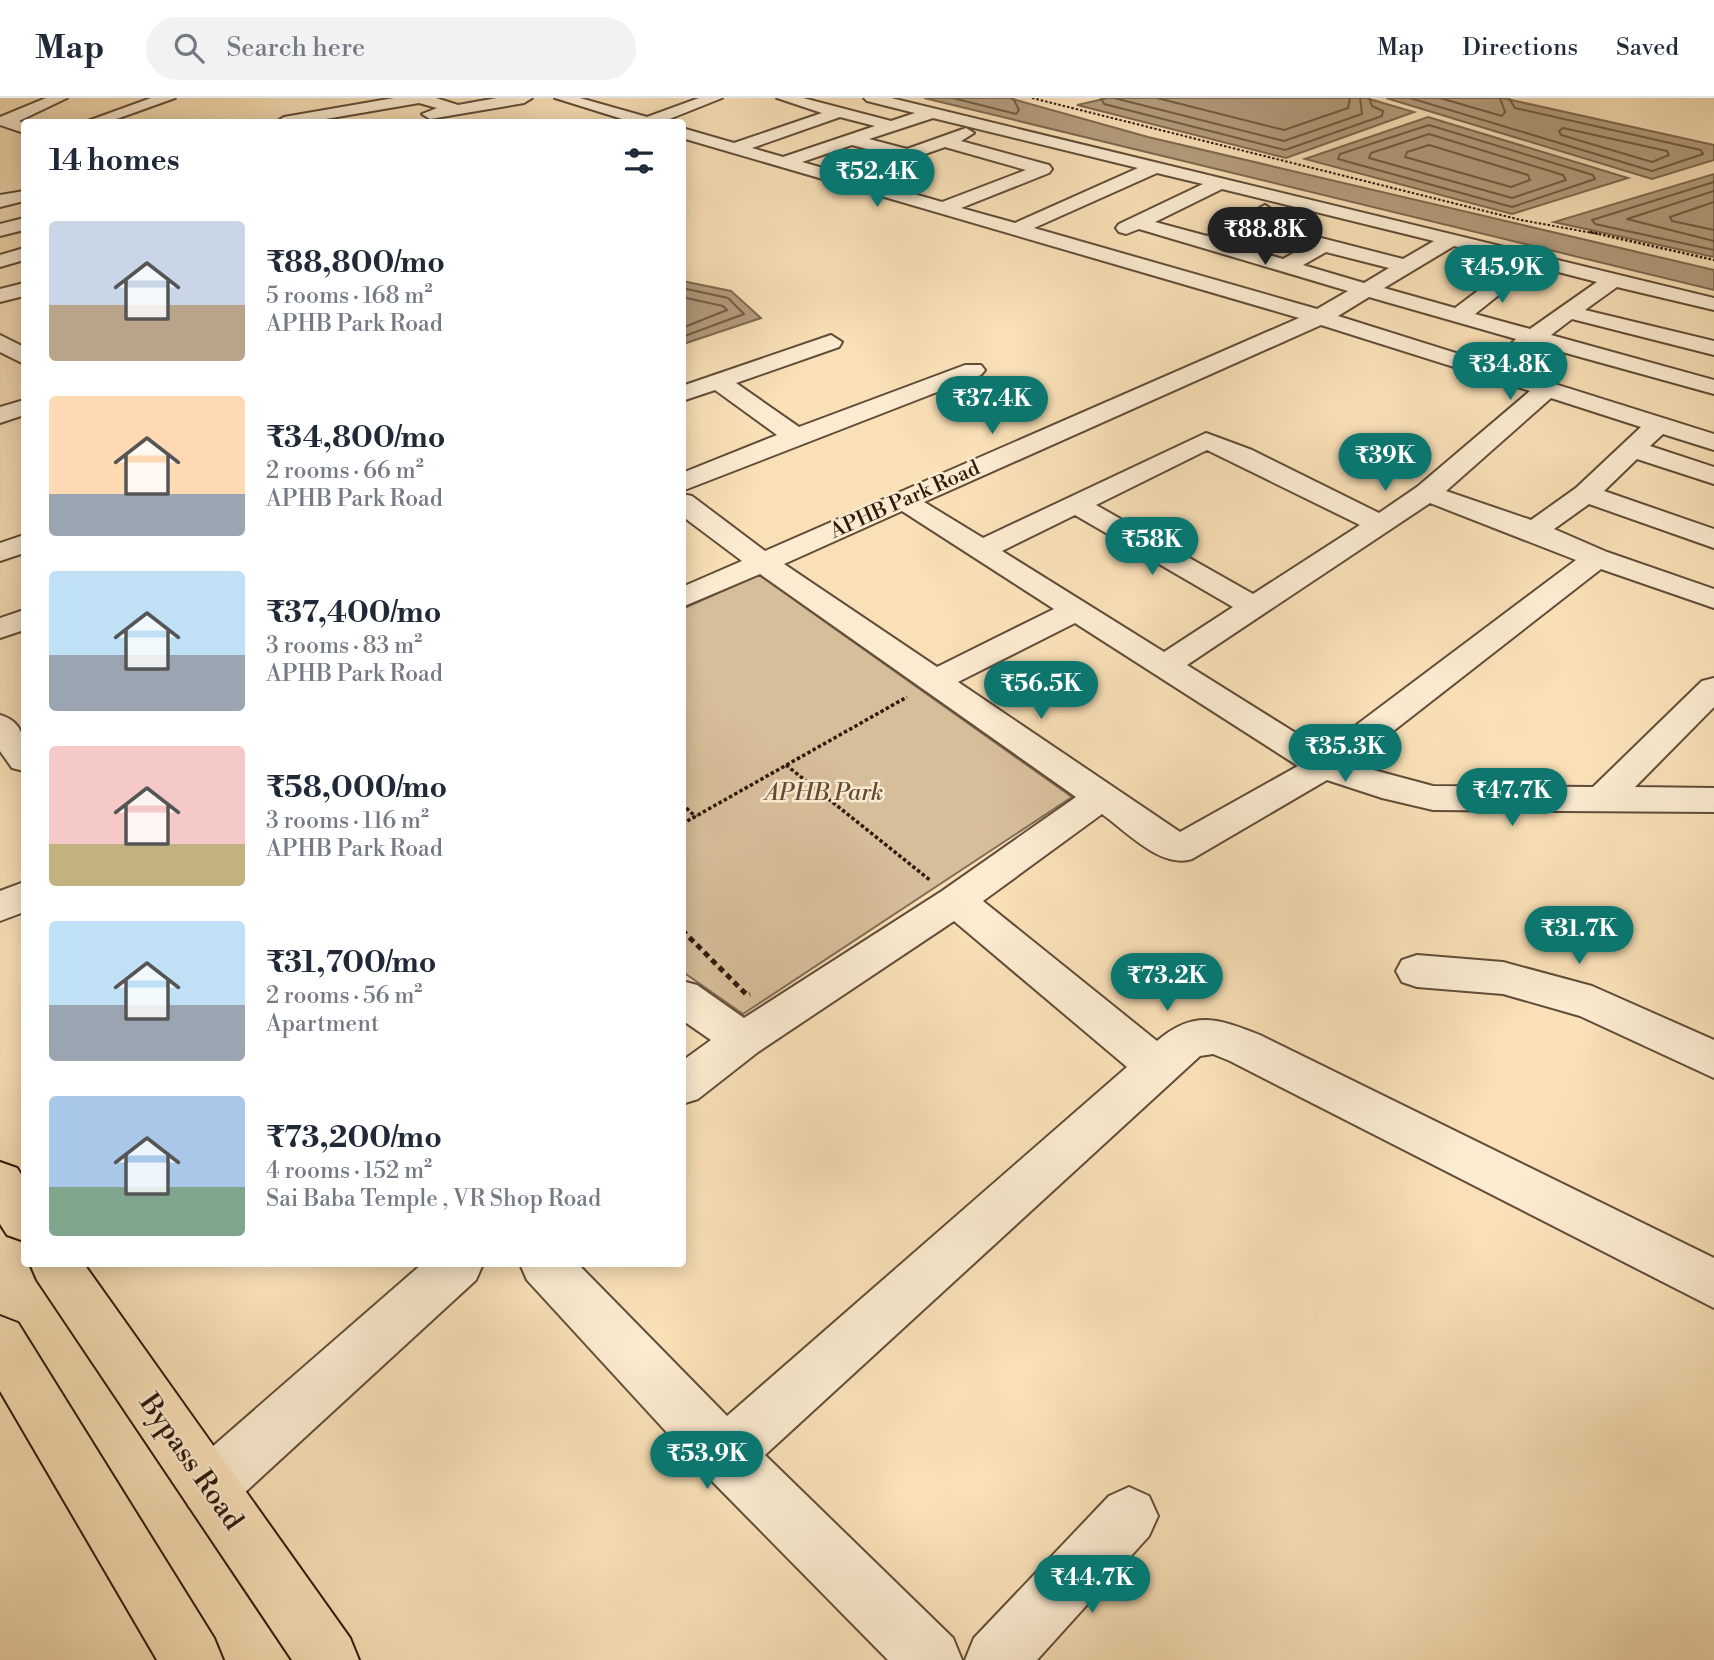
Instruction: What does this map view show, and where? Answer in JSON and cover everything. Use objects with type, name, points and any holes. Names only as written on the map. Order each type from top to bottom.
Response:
[{"type":"main road","points":[[0,1183],[21,1214]]},
{"type":"main road","name":"Bypass Road","points":[[57,1267],[328,1660]]},
{"type":"main road","points":[[0,1341],[192,1660]]},
{"type":"street","points":[[2,120],[59,98]]},
{"type":"street","points":[[103,119],[167,98]]},
{"type":"street","points":[[301,119],[420,98],[456,109]]},
{"type":"street","points":[[396,119],[524,98]]},
{"type":"street","points":[[563,98],[638,119]]},
{"type":"street","points":[[872,98],[1714,304]]},
{"type":"street","points":[[792,99],[892,126]]},
{"type":"street","points":[[109,100],[149,105]]},
{"type":"street","points":[[606,110],[630,102]]},
{"type":"street","points":[[657,119],[696,106],[717,105]]},
{"type":"street","points":[[735,148],[839,112]]},
{"type":"street","points":[[785,162],[931,113]]},
{"type":"street","points":[[2,120],[21,127]]},
{"type":"street","points":[[757,120],[793,128]]},
{"type":"street","points":[[908,155],[985,126]]},
{"type":"street","points":[[686,133],[1320,317],[1546,390],[1692,409]]},
{"type":"street","points":[[852,140],[933,162]]},
{"type":"street","points":[[944,141],[1049,171],[1007,183],[944,208]]},
{"type":"street","points":[[1017,229],[1106,186],[1158,166]]},
{"type":"street","points":[[983,176],[1007,183]]},
{"type":"street","points":[[1081,180],[1106,186]]},
{"type":"street","points":[[1083,248],[1223,182]]},
{"type":"street","points":[[0,201],[21,198]]},
{"type":"street","points":[[1209,243],[1289,198]]},
{"type":"street","points":[[1138,223],[1534,337],[1692,409],[1714,442]]},
{"type":"street","points":[[1243,223],[1405,266]]},
{"type":"street","points":[[0,230],[21,225]]},
{"type":"street","name":"APHB Park Road","points":[[686,596],[1320,317],[1452,239]]},
{"type":"street","points":[[1285,266],[1324,245]]},
{"type":"street","points":[[1,260],[21,255]]},
{"type":"street","points":[[1459,316],[1532,259]]},
{"type":"street","points":[[1487,371],[1614,279]]},
{"type":"street","points":[[0,296],[21,290]]},
{"type":"street","points":[[1568,312],[1714,348]]},
{"type":"street","points":[[4,334],[21,354]]},
{"type":"street","points":[[686,393],[831,342]]},
{"type":"street","points":[[0,374],[21,367]]},
{"type":"street","points":[[686,481],[973,370]]},
{"type":"street","points":[[718,381],[796,438]]},
{"type":"street","points":[[1164,666],[1427,494],[1546,390]]},
{"type":"street","points":[[0,416],[21,408]]},
{"type":"street","points":[[1534,531],[1586,494],[1633,449],[1692,409]]},
{"type":"street","points":[[981,550],[1206,441],[1244,456],[1380,524]]},
{"type":"street","points":[[1633,449],[1714,476]]},
{"type":"street","points":[[1427,494],[1714,599]]},
{"type":"street","points":[[1586,494],[1714,539]]},
{"type":"street","points":[[904,501],[1324,768],[1395,790],[1433,798],[1714,800]]},
{"type":"street","points":[[1075,504],[1254,607]]},
{"type":"street","points":[[686,505],[763,563],[1179,850],[1324,768],[1598,558]]},
{"type":"street","points":[[0,552],[21,545]]},
{"type":"street","points":[[935,681],[1076,610]]},
{"type":"street","points":[[0,629],[21,620]]},
{"type":"street","points":[[1602,799],[1714,688]]},
{"type":"street","points":[[686,1083],[942,884],[1102,796]]},
{"type":"street","points":[[942,884],[1156,1066]]},
{"type":"street","points":[[0,907],[21,897]]},
{"type":"street","points":[[1417,971],[1503,978],[1592,1003],[1714,1060]]},
{"type":"street","points":[[686,1000],[743,1040]]},
{"type":"street","points":[[725,1454],[1188,1040],[1215,1037],[1245,1048],[1714,1284]]},
{"type":"street","points":[[209,1487],[455,1267]]},
{"type":"street","points":[[548,1267],[725,1454],[930,1660]]},
{"type":"street","points":[[996,1660],[1129,1516]]},
{"type":"path","points":[[1032,98],[1521,220],[1570,228],[1714,260]]},
{"type":"path","points":[[686,822],[935,681]]},
{"type":"path","points":[[786,765],[942,884]]},
{"type":"path","points":[[686,808],[696,817]]},
{"type":"path","points":[[918,887],[942,884]]},
{"type":"path","points":[[686,934],[747,995],[758,988]]},
{"type":"green space","name":"APHB Park","points":[[759,575],[1072,797],[743,1014],[686,974],[686,607]]},
{"type":"water","points":[[924,98],[1009,98],[1148,137],[1714,270],[1714,290]]},
{"type":"water","points":[[1108,98],[1366,98],[1414,112],[1286,158],[1077,105]]},
{"type":"water","points":[[1386,98],[1502,98],[1714,145],[1714,160],[1652,179]]},
{"type":"water","points":[[1428,117],[1628,178],[1512,214],[1305,159]]},
{"type":"water","points":[[1714,174],[1714,257],[1554,222]]},
{"type":"water","points":[[686,282],[731,291],[761,318],[686,343]]}]
